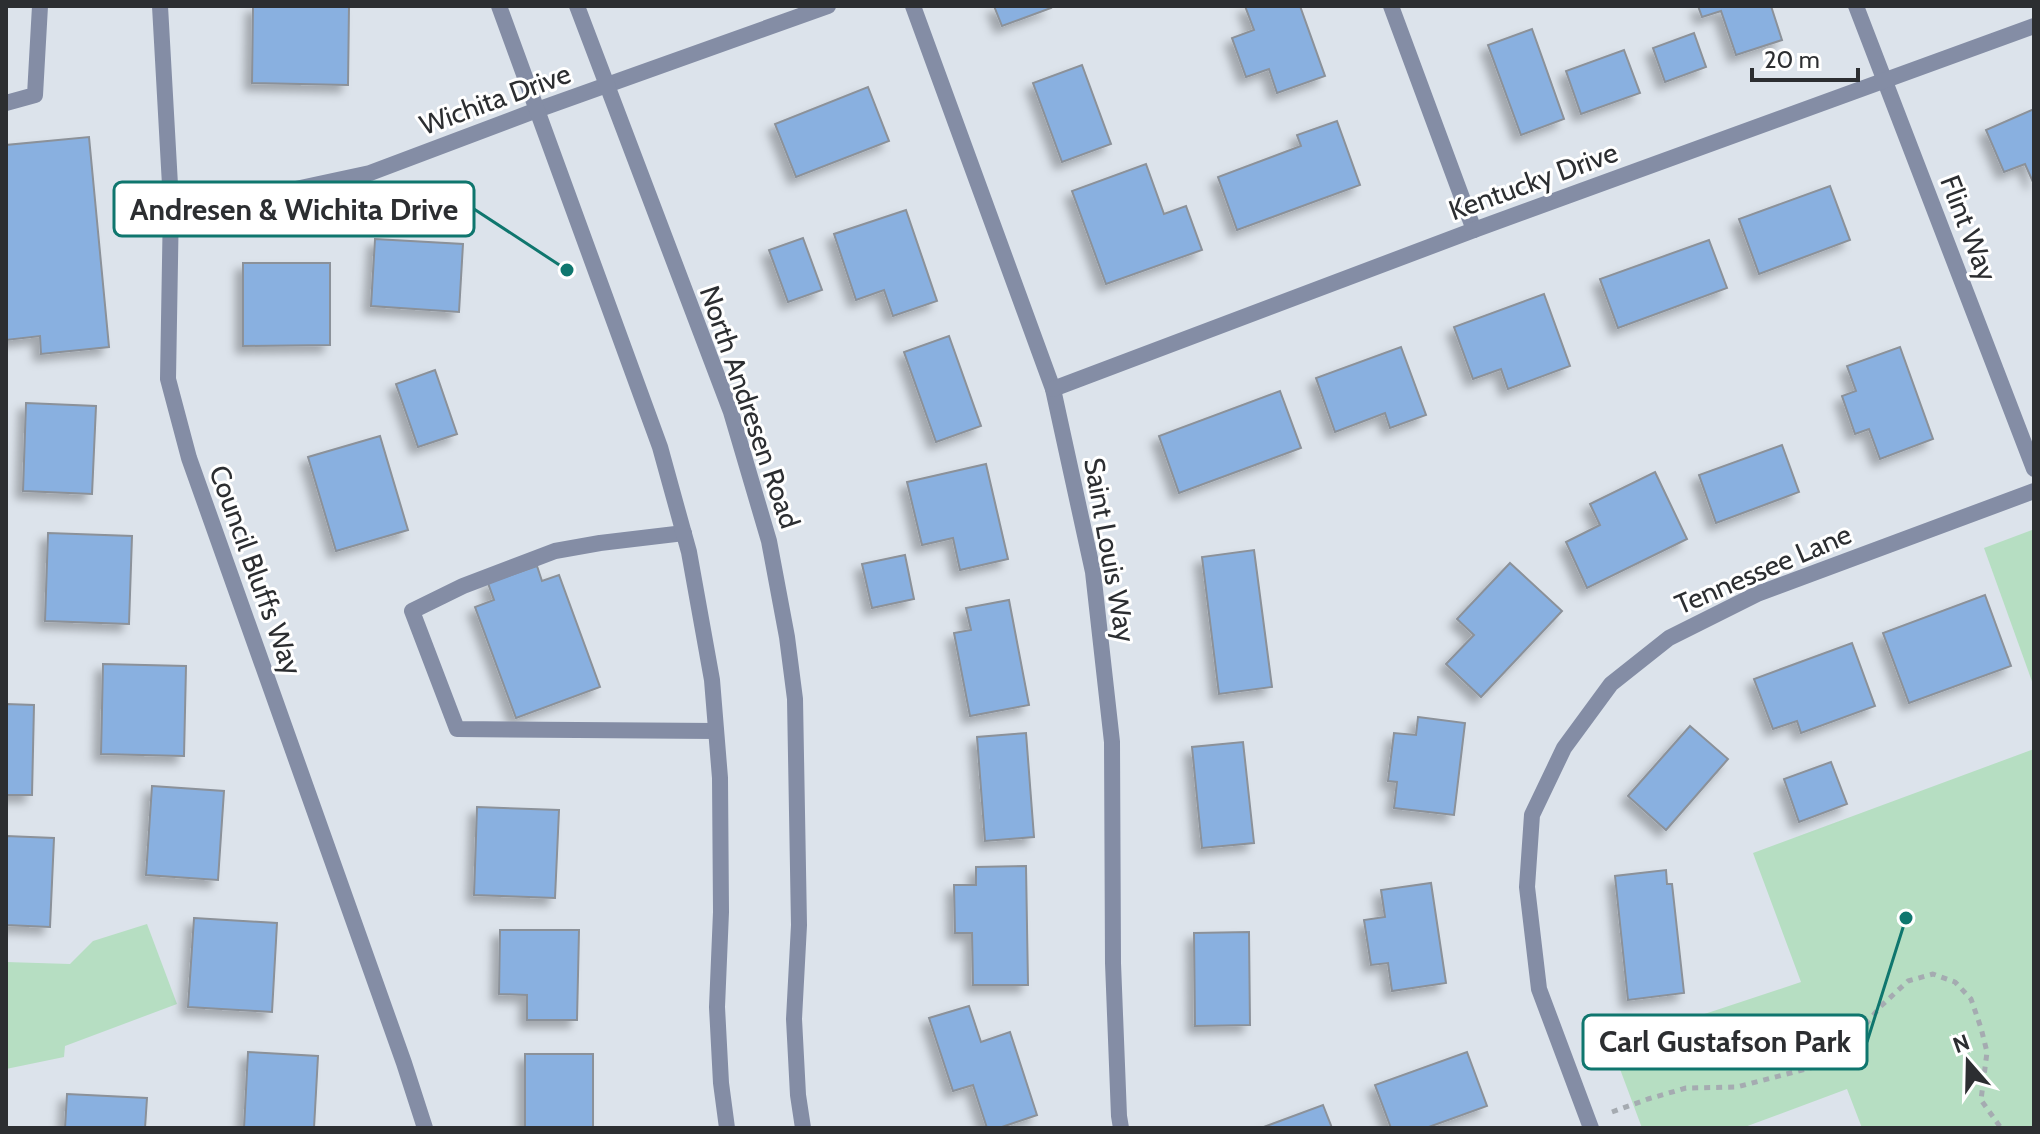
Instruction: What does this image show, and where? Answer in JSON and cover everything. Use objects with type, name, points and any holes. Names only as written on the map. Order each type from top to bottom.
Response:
[{"type":"street","points":[[6,103],[35,95],[40,6]]},
{"type":"street","name":"Council Bluffs Way","points":[[160,6],[171,203],[168,379],[189,458],[425,1128]]},
{"type":"street","points":[[499,6],[660,447],[684,533],[712,680],[720,778],[721,912],[717,1007],[727,1128]]},
{"type":"street","name":"North Andresen Road","points":[[577,6],[731,412],[769,541],[795,699],[799,925],[794,1019],[803,1128]]},
{"type":"street","name":"Wichita Drive","points":[[171,203],[277,193],[370,173],[828,6]]},
{"type":"street","name":"Saint Louis Way","points":[[913,6],[1053,389],[1093,572],[1112,742],[1113,963],[1121,1128]]},
{"type":"street","points":[[1391,6],[1474,230]]},
{"type":"street","name":"Flint Way","points":[[1856,6],[2034,469]]},
{"type":"street","name":"Kentucky Drive","points":[[1053,389],[1474,230],[2034,26]]},
{"type":"street","name":"Tennessee Lane","points":[[1589,1124],[1539,989],[1527,887],[1532,815],[1564,748],[1611,684],[1669,638],[1757,594],[2034,491]]},
{"type":"street","points":[[684,533],[555,551],[463,586],[412,611],[457,729],[716,731]]},
{"type":"path","points":[[1589,1124],[1648,1099],[1686,1088],[1737,1087],[1821,1065],[1852,1041],[1880,1007],[1908,981],[1933,974],[1955,982],[1971,999],[1987,1052],[1981,1100],[2001,1128]]},
{"type":"green space","points":[[2032,530],[2034,535],[2034,687],[1984,548]]},
{"type":"green space","points":[[2034,749],[2034,1128],[1862,1128],[1847,1089],[1742,1128],[1642,1128],[1611,1045],[1801,982],[1753,853]]},
{"type":"green space","points":[[147,924],[177,1004],[65,1046],[64,1057],[6,1069],[6,962],[70,964],[93,941]]},
{"type":"building","points":[[253,6],[349,6],[348,85],[252,83]]},
{"type":"building","points":[[994,6],[1050,6],[1051,8],[1002,26]]},
{"type":"building","points":[[1245,6],[1300,6],[1325,76],[1277,93],[1269,69],[1246,77],[1232,38],[1254,30]]},
{"type":"building","points":[[1698,6],[1771,6],[1782,40],[1736,55],[1721,11],[1702,17]]},
{"type":"building","points":[[1532,29],[1564,119],[1521,135],[1488,45]]},
{"type":"building","points":[[1694,33],[1706,67],[1665,82],[1653,48]]},
{"type":"building","points":[[1624,50],[1640,93],[1581,114],[1566,71]]},
{"type":"building","points":[[1082,65],[1111,144],[1062,162],[1033,83]]},
{"type":"building","points":[[868,87],[889,141],[796,177],[775,124]]},
{"type":"building","points":[[2034,109],[2033,182],[2025,164],[2004,172],[1986,130]]},
{"type":"building","points":[[1337,121],[1360,185],[1237,230],[1218,177],[1301,146],[1297,135]]},
{"type":"building","points":[[89,137],[109,347],[41,354],[40,336],[6,340],[6,145]]},
{"type":"building","points":[[1146,164],[1164,214],[1186,206],[1202,250],[1106,284],[1072,191]]},
{"type":"building","points":[[1830,186],[1850,240],[1759,274],[1739,219]]},
{"type":"building","points":[[906,210],[937,301],[893,316],[884,290],[856,300],[834,234]]},
{"type":"building","points":[[803,238],[822,290],[788,302],[769,250]]},
{"type":"building","points":[[375,239],[463,244],[459,312],[371,306]]},
{"type":"building","points":[[1709,240],[1727,288],[1618,328],[1600,279]]},
{"type":"building","points":[[243,263],[330,263],[330,345],[243,346]]},
{"type":"building","points":[[1544,294],[1570,366],[1508,389],[1501,369],[1473,379],[1454,327]]},
{"type":"building","points":[[949,336],[981,426],[936,442],[904,352]]},
{"type":"building","points":[[1401,347],[1426,415],[1390,428],[1385,413],[1335,432],[1316,378]]},
{"type":"building","points":[[1900,347],[1933,439],[1880,459],[1869,429],[1855,434],[1842,396],[1856,391],[1847,366]]},
{"type":"building","points":[[435,370],[457,434],[418,447],[396,384]]},
{"type":"building","points":[[1280,391],[1301,448],[1179,493],[1159,436]]},
{"type":"building","points":[[26,403],[96,406],[92,494],[23,491]]},
{"type":"building","points":[[380,436],[408,530],[336,551],[308,457]]},
{"type":"building","points":[[1782,445],[1799,492],[1716,523],[1699,475]]},
{"type":"building","points":[[986,464],[1008,559],[960,570],[953,538],[922,545],[907,482]]},
{"type":"building","points":[[1655,472],[1687,539],[1587,588],[1566,542],[1600,525],[1590,504]]},
{"type":"building","points":[[48,533],[132,536],[129,624],[45,621]]},
{"type":"building","points":[[1254,550],[1272,687],[1219,694],[1202,557]]},
{"type":"building","points":[[905,555],[914,599],[872,608],[862,564]]},
{"type":"building","points":[[1510,563],[1562,611],[1481,697],[1446,664],[1474,635],[1457,619]]},
{"type":"building","points":[[537,566],[542,581],[559,575],[600,687],[516,718],[475,607],[494,600],[488,583]]},
{"type":"building","points":[[1985,595],[2011,666],[1909,703],[1883,633]]},
{"type":"building","points":[[1009,600],[1029,705],[970,716],[954,633],[971,630],[966,608]]},
{"type":"building","points":[[1852,643],[1875,706],[1801,733],[1797,721],[1773,729],[1754,679]]},
{"type":"building","points":[[103,664],[186,666],[184,756],[101,754]]},
{"type":"building","points":[[6,704],[34,705],[32,795],[6,795]]},
{"type":"building","points":[[1418,717],[1465,723],[1454,815],[1394,808],[1397,782],[1388,781],[1394,733],[1416,735]]},
{"type":"building","points":[[1690,726],[1728,759],[1666,830],[1628,796]]},
{"type":"building","points":[[1026,733],[1034,837],[985,841],[977,737]]},
{"type":"building","points":[[1243,742],[1254,843],[1202,848],[1192,747]]},
{"type":"building","points":[[1831,762],[1847,804],[1799,822],[1784,779]]},
{"type":"building","points":[[152,786],[224,791],[218,880],[146,875]]},
{"type":"building","points":[[477,807],[559,810],[555,898],[474,895]]},
{"type":"building","points":[[6,836],[54,838],[50,927],[6,925]]},
{"type":"building","points":[[1026,866],[1028,985],[973,985],[972,933],[955,933],[954,885],[976,885],[976,867]]},
{"type":"building","points":[[1666,870],[1667,884],[1672,884],[1684,993],[1628,1000],[1615,876]]},
{"type":"building","points":[[1431,883],[1446,983],[1392,991],[1388,963],[1371,965],[1364,920],[1385,917],[1381,890]]},
{"type":"building","points":[[194,918],[277,923],[272,1012],[188,1007]]},
{"type":"building","points":[[500,930],[579,930],[577,1020],[527,1020],[527,995],[499,994]]},
{"type":"building","points":[[1249,932],[1250,1025],[1195,1026],[1194,933]]},
{"type":"building","points":[[969,1006],[981,1042],[1010,1032],[1037,1115],[999,1128],[987,1128],[973,1085],[953,1091],[929,1018]]},
{"type":"building","points":[[248,1052],[318,1056],[314,1128],[244,1128]]},
{"type":"building","points":[[1467,1052],[1487,1106],[1426,1128],[1391,1128],[1375,1085]]},
{"type":"building","points":[[525,1054],[593,1054],[593,1128],[525,1128]]},
{"type":"building","points":[[67,1094],[147,1098],[145,1128],[65,1128]]},
{"type":"building","points":[[1323,1105],[1332,1128],[1261,1128]]},
{"type":"place","name":"Andresen & Wichita Drive","points":[[567,270]]},
{"type":"place","name":"Carl Gustafson Park","points":[[1906,918]]}]
